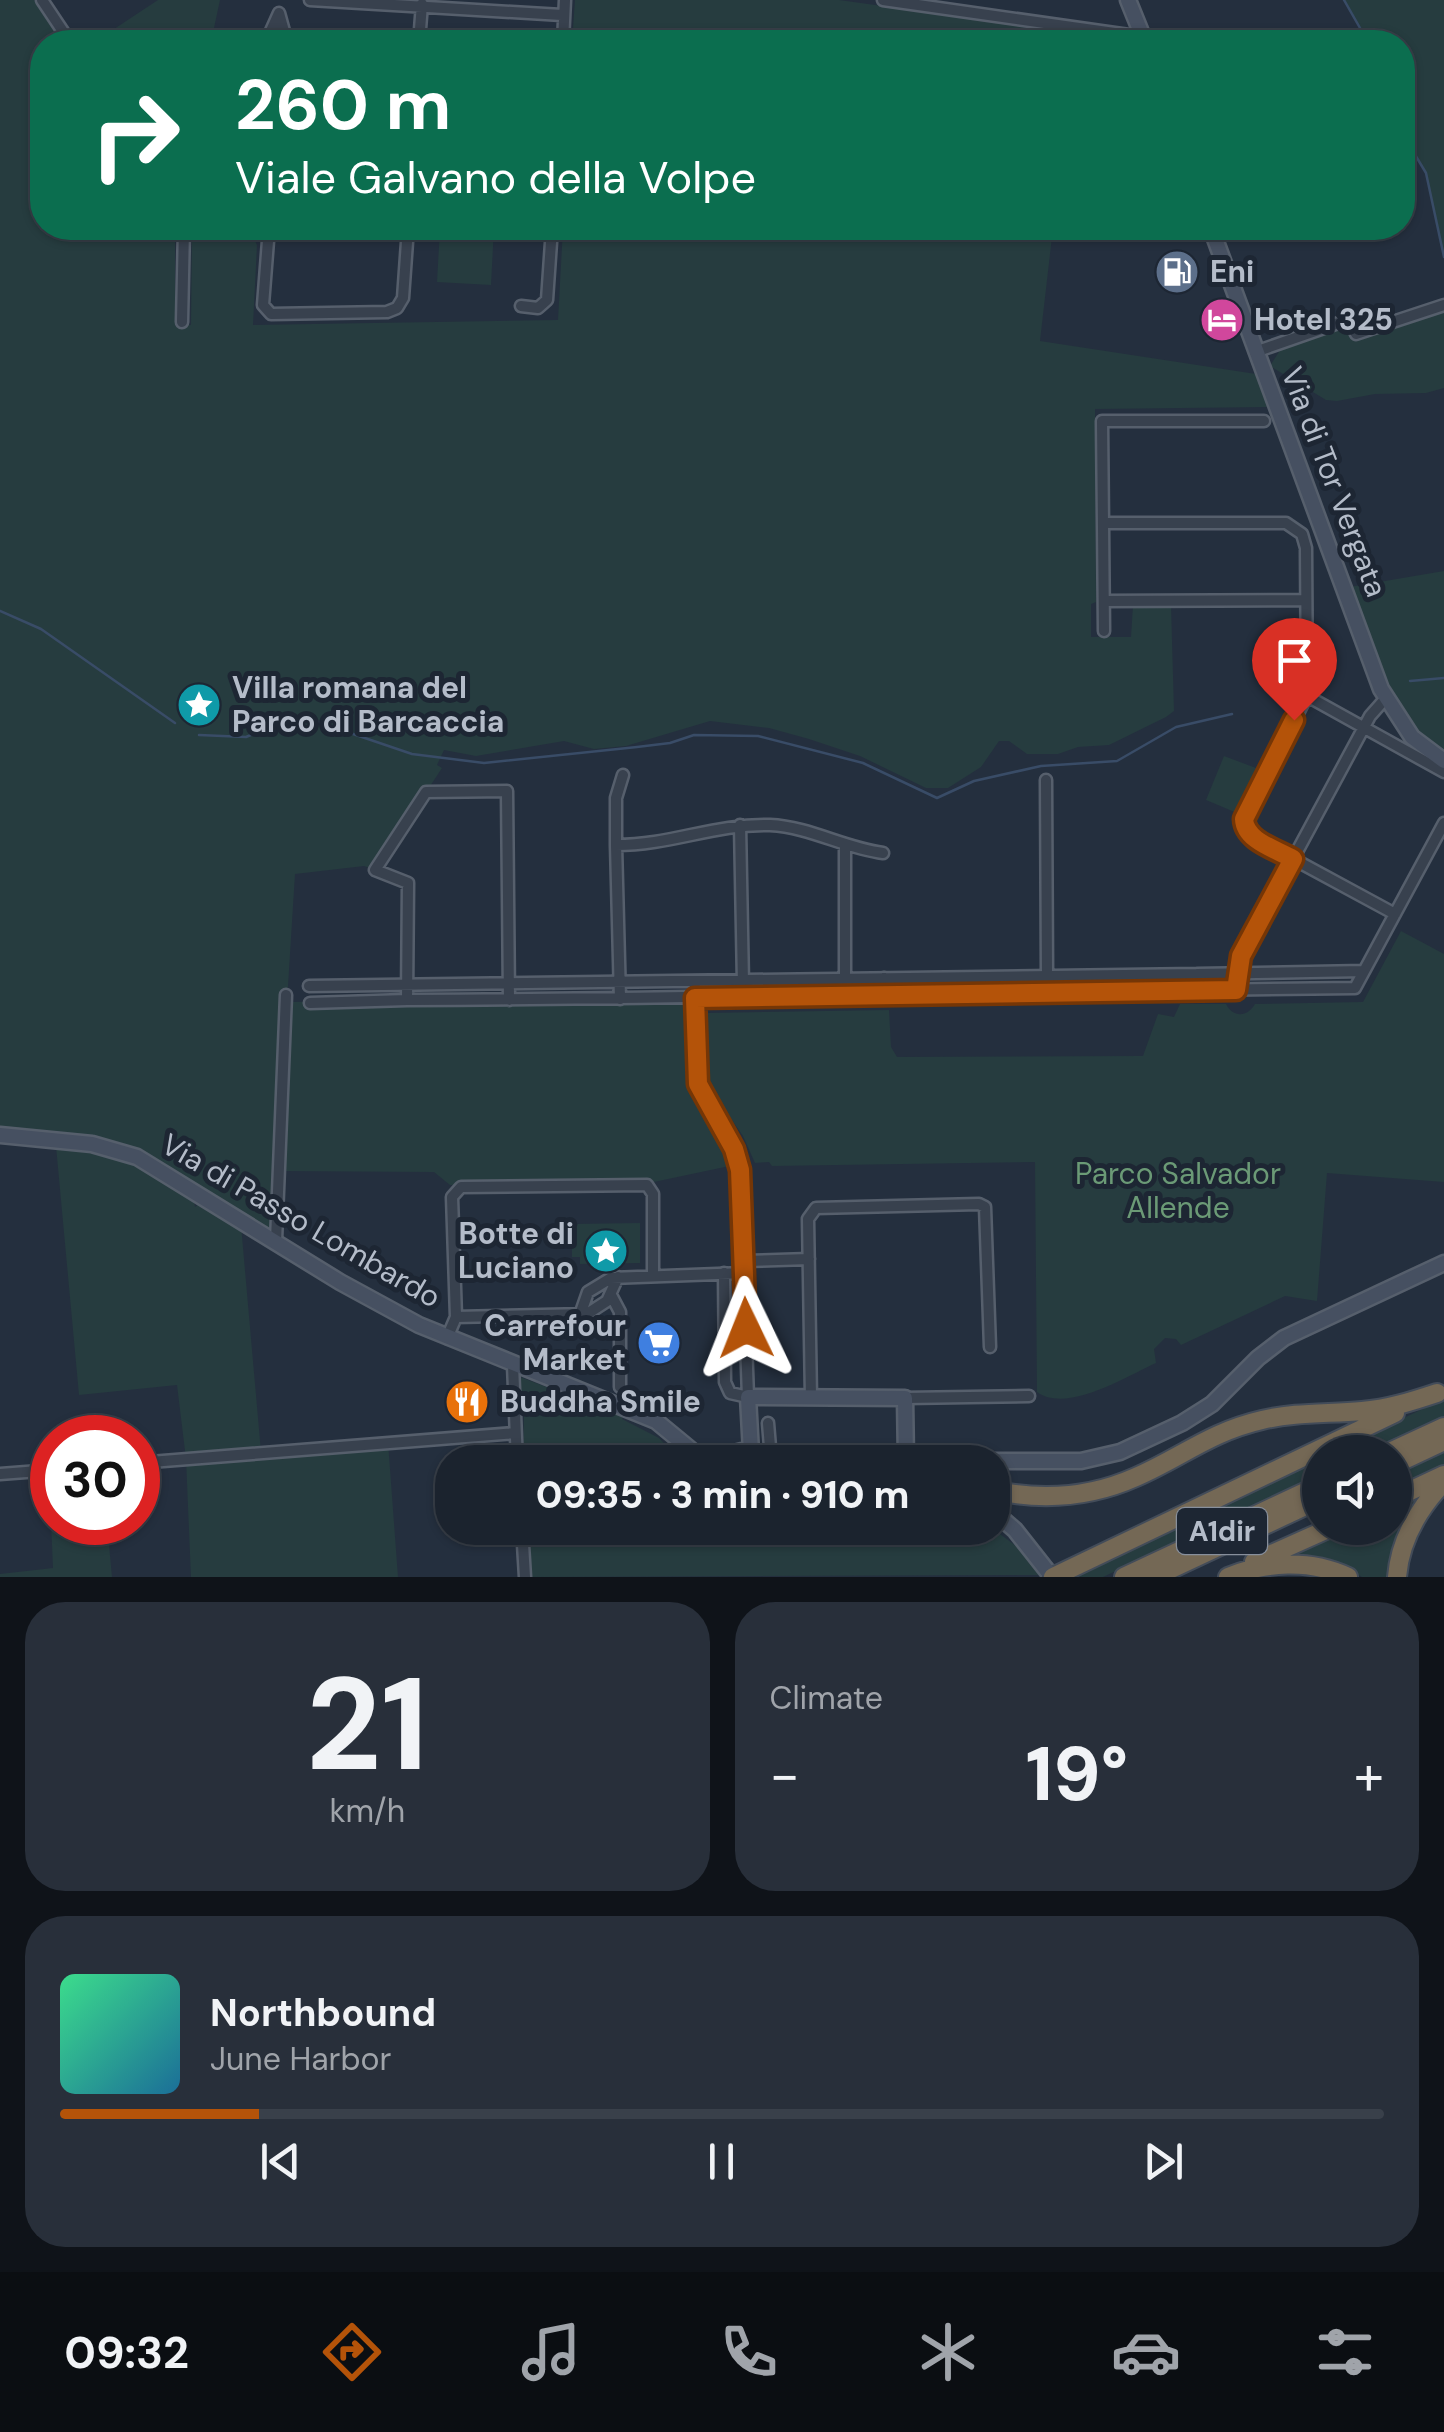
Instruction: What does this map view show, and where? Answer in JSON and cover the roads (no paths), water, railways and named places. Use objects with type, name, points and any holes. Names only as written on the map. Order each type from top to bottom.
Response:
[{"type":"highway","points":[[1010,1493],[1038,1497],[1083,1494],[1140,1476],[1199,1442],[1243,1424],[1290,1414],[1380,1409],[1440,1392]]},
{"type":"highway","points":[[1052,1577],[1440,1392]]},
{"type":"highway","points":[[1412,1442],[1444,1427]]},
{"type":"highway","points":[[1412,1456],[1444,1441]]},
{"type":"highway","points":[[1412,1491],[1444,1479]]},
{"type":"highway","points":[[1397,1577],[1413,1523],[1444,1479]]},
{"type":"highway","name":"A1dir","points":[[1124,1577],[1302,1493]]},
{"type":"highway","name":"A1dir","points":[[1154,1577],[1302,1507]]},
{"type":"highway","points":[[1225,1577],[1302,1541]]},
{"type":"highway","points":[[1225,1577],[1246,1570],[1295,1564],[1316,1566],[1348,1577]]},
{"type":"street","points":[[42,0],[62,30]]},
{"type":"street","points":[[271,30],[280,0]]},
{"type":"street","points":[[310,0],[422,3],[562,14]]},
{"type":"street","points":[[563,30],[565,0]]},
{"type":"street","points":[[883,0],[1079,30]]},
{"type":"street","points":[[1128,0],[1140,30]]},
{"type":"street","points":[[420,30],[422,3]]},
{"type":"street","points":[[279,13],[284,30]]},
{"type":"street","points":[[182,322],[184,240]]},
{"type":"street","points":[[268,240],[263,305],[267,312],[387,312],[397,308],[403,298],[407,240]]},
{"type":"street","points":[[522,306],[538,308],[547,300],[551,240]]},
{"type":"street","name":"Via di Tor Vergata","points":[[1214,240],[1386,698],[1412,737],[1444,761]]},
{"type":"street","points":[[1256,352],[1350,319],[1356,334],[1444,305]]},
{"type":"street","points":[[1104,631],[1102,421],[1264,421]]},
{"type":"street","points":[[1104,523],[1286,523],[1302,534],[1306,548],[1307,696],[1243,824],[1249,835],[1395,914]]},
{"type":"street","points":[[1104,600],[1305,600]]},
{"type":"street","points":[[1307,696],[1444,772]]},
{"type":"street","points":[[1236,990],[1236,974],[1244,950],[1364,727],[1386,698]]},
{"type":"street","points":[[620,999],[616,798],[623,775]]},
{"type":"street","points":[[1046,780],[1047,976]]},
{"type":"street","points":[[407,1000],[408,882],[370,868],[426,792],[507,792],[509,1000]]},
{"type":"street","points":[[310,1003],[1356,988],[1444,824]]},
{"type":"street","points":[[616,845],[660,844],[709,829],[740,825],[798,828],[883,853]]},
{"type":"street","points":[[740,825],[743,996]]},
{"type":"street","points":[[845,844],[846,994]]},
{"type":"street","points":[[1432,845],[1444,852]]},
{"type":"street","points":[[309,986],[1364,972]]},
{"type":"street","points":[[1197,974],[1198,990]]},
{"type":"street","points":[[884,978],[884,993]]},
{"type":"street","points":[[695,981],[696,1078],[739,1164],[751,1445]]},
{"type":"street","points":[[276,1241],[286,995]]},
{"type":"street","name":"Via di Passo Lombardo","points":[[0,1135],[92,1144],[127,1153],[159,1168],[354,1291],[447,1338],[656,1421],[687,1445]]},
{"type":"street","points":[[447,1338],[456,1318],[460,1255],[452,1197],[458,1188],[648,1185],[653,1194],[653,1276]]},
{"type":"street","points":[[811,1398],[808,1219],[816,1208],[981,1204],[987,1211],[990,1347]]},
{"type":"street","points":[[580,1314],[583,1300],[602,1280],[724,1274],[744,1267],[809,1260]]},
{"type":"street","points":[[1010,1461],[1081,1461],[1116,1454],[1212,1404],[1284,1338],[1444,1263]]},
{"type":"street","points":[[724,1274],[725,1382],[730,1393],[811,1398],[1028,1396]]},
{"type":"street","points":[[456,1318],[595,1311],[611,1295],[618,1277]]},
{"type":"street","points":[[611,1295],[620,1310],[620,1387]]},
{"type":"street","points":[[513,1365],[515,1445]]},
{"type":"street","points":[[905,1398],[906,1445]]},
{"type":"street","points":[[768,1423],[770,1445]]},
{"type":"street","points":[[160,1461],[514,1433]]},
{"type":"street","name":"Via di Passo Lombardo","points":[[674,1435],[681,1445]]},
{"type":"street","points":[[0,1474],[30,1472]]},
{"type":"street","points":[[1010,1529],[1052,1577]]},
{"type":"street","points":[[523,1545],[525,1577]]},
{"type":"waterway","points":[[1344,0],[1361,30]]},
{"type":"waterway","points":[[1415,155],[1426,173],[1444,257]]},
{"type":"waterway","points":[[0,611],[41,629],[175,723]]},
{"type":"waterway","points":[[1410,681],[1444,678]]},
{"type":"waterway","points":[[199,735],[246,737],[303,717],[412,754],[484,763],[670,743],[694,735],[758,736],[863,763],[937,798],[974,781],[1041,766],[1117,761],[1176,727],[1232,714]]},
{"type":"place","name":"Eni","points":[[1177,272]]},
{"type":"place","name":"Hotel 325","points":[[1222,320]]},
{"type":"place","name":"Villa romana del Parco di Barcaccia","points":[[199,705]]},
{"type":"place","name":"Botte di Luciano","points":[[606,1251]]},
{"type":"place","name":"Carrefour Market","points":[[659,1343]]},
{"type":"place","name":"Buddha Smile","points":[[467,1402]]},
{"type":"park label","name":"Parco Salvador Allende","points":[[1178,1191]]}]
